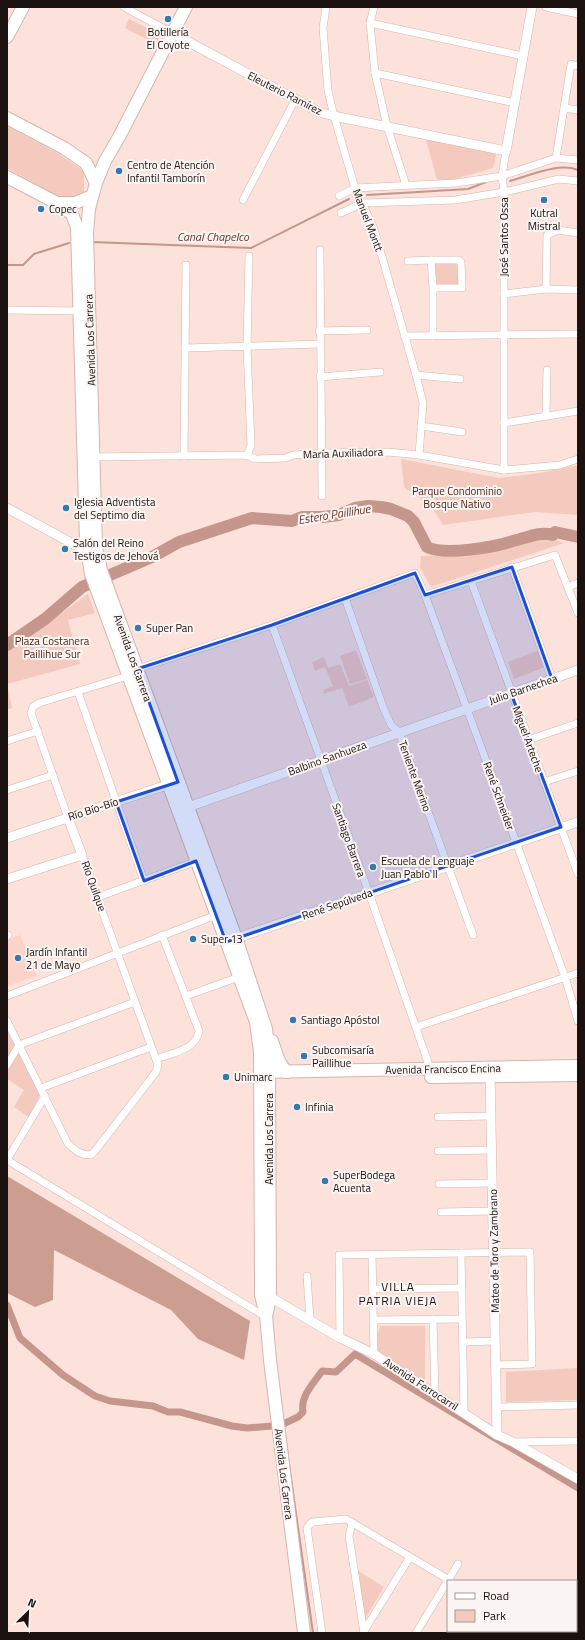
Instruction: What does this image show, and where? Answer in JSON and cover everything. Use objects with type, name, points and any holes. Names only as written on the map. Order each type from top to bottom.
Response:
[{"type":"main road","points":[[7,37],[23,7]]},
{"type":"main road","name":"Avenida Los Carrera","points":[[89,457],[87,233],[89,209],[96,183],[106,161],[186,7]]},
{"type":"main road","points":[[7,118],[64,148],[86,163],[96,183]]},
{"type":"main road","name":"Avenida Los Carrera","points":[[7,177],[57,203],[72,214],[77,228],[79,311],[89,457],[93,554],[96,572],[173,783],[196,861],[216,915],[231,940],[239,977],[257,1025],[265,1076]]},
{"type":"main road","points":[[57,203],[75,203],[92,196]]},
{"type":"main road","name":"Avenida Los Carrera","points":[[173,783],[188,807],[231,940],[262,1016],[268,1043],[265,1076],[266,1316],[270,1360],[304,1633]]},
{"type":"main road","points":[[262,1016],[266,1021],[279,1062],[282,1068],[287,1072]]},
{"type":"main road","name":"Avenida Francisco Encina","points":[[265,1076],[490,1072],[578,1066]]},
{"type":"main road","name":"Avenida Francisco Encina","points":[[265,1076],[287,1072],[432,1073]]},
{"type":"main road","name":"Avenida Francisco Encina","points":[[490,1072],[578,1075]]},
{"type":"street","name":"Eleuterio Ramírez","points":[[124,7],[319,112],[506,151]]},
{"type":"street","name":"Manuel Montt","points":[[326,7],[323,28],[328,91],[355,188],[374,229],[416,375],[423,403],[419,455]]},
{"type":"street","points":[[374,7],[370,23],[375,74],[387,126],[406,185]]},
{"type":"street","name":"José Santos Ossa","points":[[504,470],[504,192],[502,176],[532,7]]},
{"type":"street","points":[[546,7],[578,14]]},
{"type":"street","points":[[370,23],[524,56]]},
{"type":"street","points":[[556,158],[564,108],[574,65]]},
{"type":"street","points":[[375,74],[515,103]]},
{"type":"street","points":[[243,200],[295,100]]},
{"type":"street","points":[[564,108],[578,110]]},
{"type":"street","points":[[338,196],[355,188],[456,182],[502,176],[556,158],[578,160]]},
{"type":"street","points":[[341,214],[363,203],[456,200],[504,192],[559,179],[578,182]]},
{"type":"street","points":[[546,289],[547,235],[558,230],[578,233]]},
{"type":"street","points":[[320,250],[319,331],[322,496]]},
{"type":"street","points":[[247,455],[251,446],[247,346],[248,256]]},
{"type":"street","points":[[431,260],[433,288],[433,336]]},
{"type":"street","points":[[408,261],[458,260],[462,265],[462,288],[433,288]]},
{"type":"street","points":[[184,456],[186,265]]},
{"type":"street","points":[[504,294],[546,289],[578,290]]},
{"type":"street","points":[[7,310],[79,311]]},
{"type":"street","points":[[319,331],[367,330]]},
{"type":"street","points":[[404,336],[578,334]]},
{"type":"street","points":[[185,348],[320,344]]},
{"type":"street","points":[[546,416],[547,370]]},
{"type":"street","points":[[320,377],[380,372]]},
{"type":"street","points":[[416,375],[460,379]]},
{"type":"street","points":[[504,423],[578,411]]},
{"type":"street","points":[[421,426],[462,432]]},
{"type":"street","name":"María Auxiliadora","points":[[89,457],[247,455],[255,459],[286,458],[293,455],[322,453],[388,452],[419,455],[504,470],[560,465],[578,460]]},
{"type":"street","points":[[7,508],[93,554]]},
{"type":"street","points":[[425,595],[512,567],[556,555],[578,613]]},
{"type":"street","points":[[512,567],[552,679]]},
{"type":"street","name":"René Schneider","points":[[345,598],[416,573],[516,842],[565,978],[578,1019]]},
{"type":"street","name":"Miguel Arteche","points":[[471,581],[578,874]]},
{"type":"street","points":[[568,587],[578,583]]},
{"type":"street","points":[[144,880],[78,692],[133,672],[272,626],[345,598]]},
{"type":"street","name":"Teniente Merino","points":[[345,598],[383,707],[391,725],[399,732],[473,935]]},
{"type":"street","name":"Santiago Barrera","points":[[272,626],[369,893],[432,1073]]},
{"type":"street","name":"Julio Barnechea","points":[[467,709],[578,670]]},
{"type":"street","name":"Río Quilque","points":[[78,692],[40,703],[33,707],[31,713],[52,775],[98,897],[156,1059]]},
{"type":"street","name":"Balbino Sanhueza","points":[[188,807],[467,709]]},
{"type":"street","points":[[528,740],[578,723]]},
{"type":"street","points":[[7,741],[38,732]]},
{"type":"street","points":[[544,782],[578,771]]},
{"type":"street","points":[[7,790],[52,775]]},
{"type":"street","name":"Río Bío-Bío","points":[[7,838],[173,783]]},
{"type":"street","name":"René Sepúlveda","points":[[231,940],[578,822]]},
{"type":"street","points":[[7,879],[82,856]]},
{"type":"street","points":[[98,897],[196,861]]},
{"type":"street","points":[[7,996],[216,915]]},
{"type":"street","points":[[7,1021],[68,1144],[77,1153],[91,1155],[156,1072],[158,1066],[156,1059],[193,1045],[198,1039],[199,1031],[162,935]]},
{"type":"street","points":[[416,1027],[578,973]]},
{"type":"street","points":[[186,996],[239,977]]},
{"type":"street","points":[[7,1065],[19,1045],[135,1002]]},
{"type":"street","points":[[41,1088],[152,1047]]},
{"type":"street","name":"Mateo de Toro y Zambrano","points":[[490,1072],[497,1434]]},
{"type":"street","points":[[45,1096],[7,1160],[266,1316]]},
{"type":"street","points":[[438,1117],[491,1116]]},
{"type":"street","points":[[438,1151],[492,1150]]},
{"type":"street","points":[[439,1184],[492,1183]]},
{"type":"street","points":[[441,1212],[493,1212]]},
{"type":"street","points":[[340,1338],[339,1255],[530,1252],[532,1364],[496,1365]]},
{"type":"street","points":[[461,1253],[464,1412]]},
{"type":"street","points":[[372,1254],[374,1354]]},
{"type":"street","points":[[307,1276],[310,1320]]},
{"type":"street","points":[[373,1289],[462,1288]]},
{"type":"street","name":"Avenida Ferrocarril","points":[[266,1296],[340,1338],[374,1354],[497,1434],[578,1479]]},
{"type":"street","points":[[433,1319],[435,1395]]},
{"type":"street","points":[[374,1320],[462,1319]]},
{"type":"street","points":[[463,1342],[495,1341]]},
{"type":"street","points":[[496,1407],[578,1406]]},
{"type":"street","points":[[513,1442],[578,1441]]},
{"type":"street","points":[[322,1633],[307,1528],[313,1522],[346,1519],[450,1580],[458,1564]]},
{"type":"street","points":[[352,1523],[349,1536],[364,1632]]},
{"type":"street","points":[[364,1632],[410,1557]]},
{"type":"street","points":[[416,1633],[447,1585]]},
{"type":"highlighted area","points":[[512,567],[552,679],[511,693],[561,827],[226,942],[196,861],[144,881],[116,802],[178,782],[137,669],[272,625],[415,573],[425,595]]},
{"type":"shaded area","name":"Jardín Infantil 21 de Mayo","points":[[20,935],[37,976],[7,986],[7,940]]},
{"type":"shaded area","points":[[7,1176],[250,1321],[244,1360],[198,1339],[171,1310],[54,1250],[53,1300],[35,1307],[7,1293]]},
{"type":"green space","points":[[129,19],[161,35],[156,44],[125,28]]},
{"type":"green space","points":[[7,126],[59,154],[84,171],[84,194],[74,201],[63,199],[7,168]]},
{"type":"green space","points":[[425,136],[497,149],[493,168],[454,179],[437,180]]},
{"type":"green space","points":[[456,261],[460,264],[460,284],[457,287],[437,286],[434,265],[437,262]]},
{"type":"green space","name":"Parque Condominio Bosque Nativo","points":[[401,459],[499,478],[540,473],[578,465],[578,515],[535,512],[443,525],[432,507],[404,487]]},
{"type":"green space","points":[[549,538],[564,543],[431,587],[420,568],[421,556],[474,554]]},
{"type":"green space","name":"Plaza Costanera Paillihue Sur","points":[[88,594],[95,613],[68,620],[80,664],[7,684],[7,652]]},
{"type":"green space","points":[[356,650],[367,679],[350,684],[340,656]]},
{"type":"green space","points":[[539,650],[545,667],[514,679],[508,662]]},
{"type":"green space","points":[[324,657],[328,668],[340,664],[349,686],[367,680],[374,697],[349,707],[342,688],[324,694],[323,690],[333,686],[325,667],[315,671],[312,662]]},
{"type":"green space","points":[[7,684],[12,708],[7,710]]},
{"type":"green space","points":[[7,1031],[40,1095],[29,1117],[14,1107],[24,1090],[7,1079],[7,1072],[14,1059],[7,1055]]},
{"type":"green space","points":[[380,1326],[425,1326],[425,1383],[373,1352]]},
{"type":"green space","points":[[578,1368],[578,1400],[506,1402],[506,1372]]},
{"type":"green space","points":[[357,1570],[384,1587],[364,1621]]},
{"type":"waterway","name":"Canal Chapelco","points":[[510,181],[553,169],[570,168],[578,170]]},
{"type":"waterway","points":[[367,195],[468,189],[486,182]]},
{"type":"waterway","name":"Canal Chapelco","points":[[91,242],[251,248],[349,199]]},
{"type":"waterway","name":"Canal Chapelco","points":[[7,265],[23,265],[34,254],[69,243]]},
{"type":"waterway","name":"Estero Paillihue","points":[[7,645],[45,619],[82,587],[152,557],[179,542],[252,518],[292,521],[302,517],[339,515],[355,508],[368,506],[381,507],[391,509],[408,516],[414,522],[427,547],[445,551],[482,548],[538,534],[553,535],[555,532],[578,537]]},
{"type":"waterway","points":[[7,1305],[20,1338],[63,1375],[95,1396],[110,1401],[153,1406],[168,1412],[180,1412],[232,1426],[247,1428],[272,1426]]},
{"type":"waterway","points":[[281,1425],[298,1417],[303,1412],[306,1395],[322,1371],[336,1372],[355,1354],[578,1488]]},
{"type":"waterway","points":[[285,1436],[313,1633]]},
{"type":"place","name":"Botillería El Coyote","points":[[168,19]]},
{"type":"place","name":"Centro de Atención Infantil Tamborín","points":[[119,171]]},
{"type":"place","name":"Kutral Mistral","points":[[544,200]]},
{"type":"place","name":"Copec","points":[[41,209]]},
{"type":"place","name":"Iglesia Adventista del Septimo dia","points":[[66,508]]},
{"type":"place","name":"Salón del Reino Testigos de Jehová","points":[[65,549]]},
{"type":"place","name":"Super Pan","points":[[138,628]]},
{"type":"place","name":"Escuela de Lenguaje Juan Pablo II","points":[[373,867]]},
{"type":"place","name":"Super 13","points":[[193,939]]},
{"type":"place","name":"Jardín Infantil 21 de Mayo","points":[[18,958]]},
{"type":"place","name":"Santiago Apóstol","points":[[293,1020]]},
{"type":"place","name":"Subcomisaría Paillihue","points":[[304,1056]]},
{"type":"place","name":"Unimarc","points":[[226,1077]]},
{"type":"place","name":"Infinia","points":[[297,1107]]},
{"type":"place","name":"SuperBodega Acuenta","points":[[325,1181]]},
{"type":"district","name":"VILLA PATRIA VIEJA","points":[[398,1293]]}]
